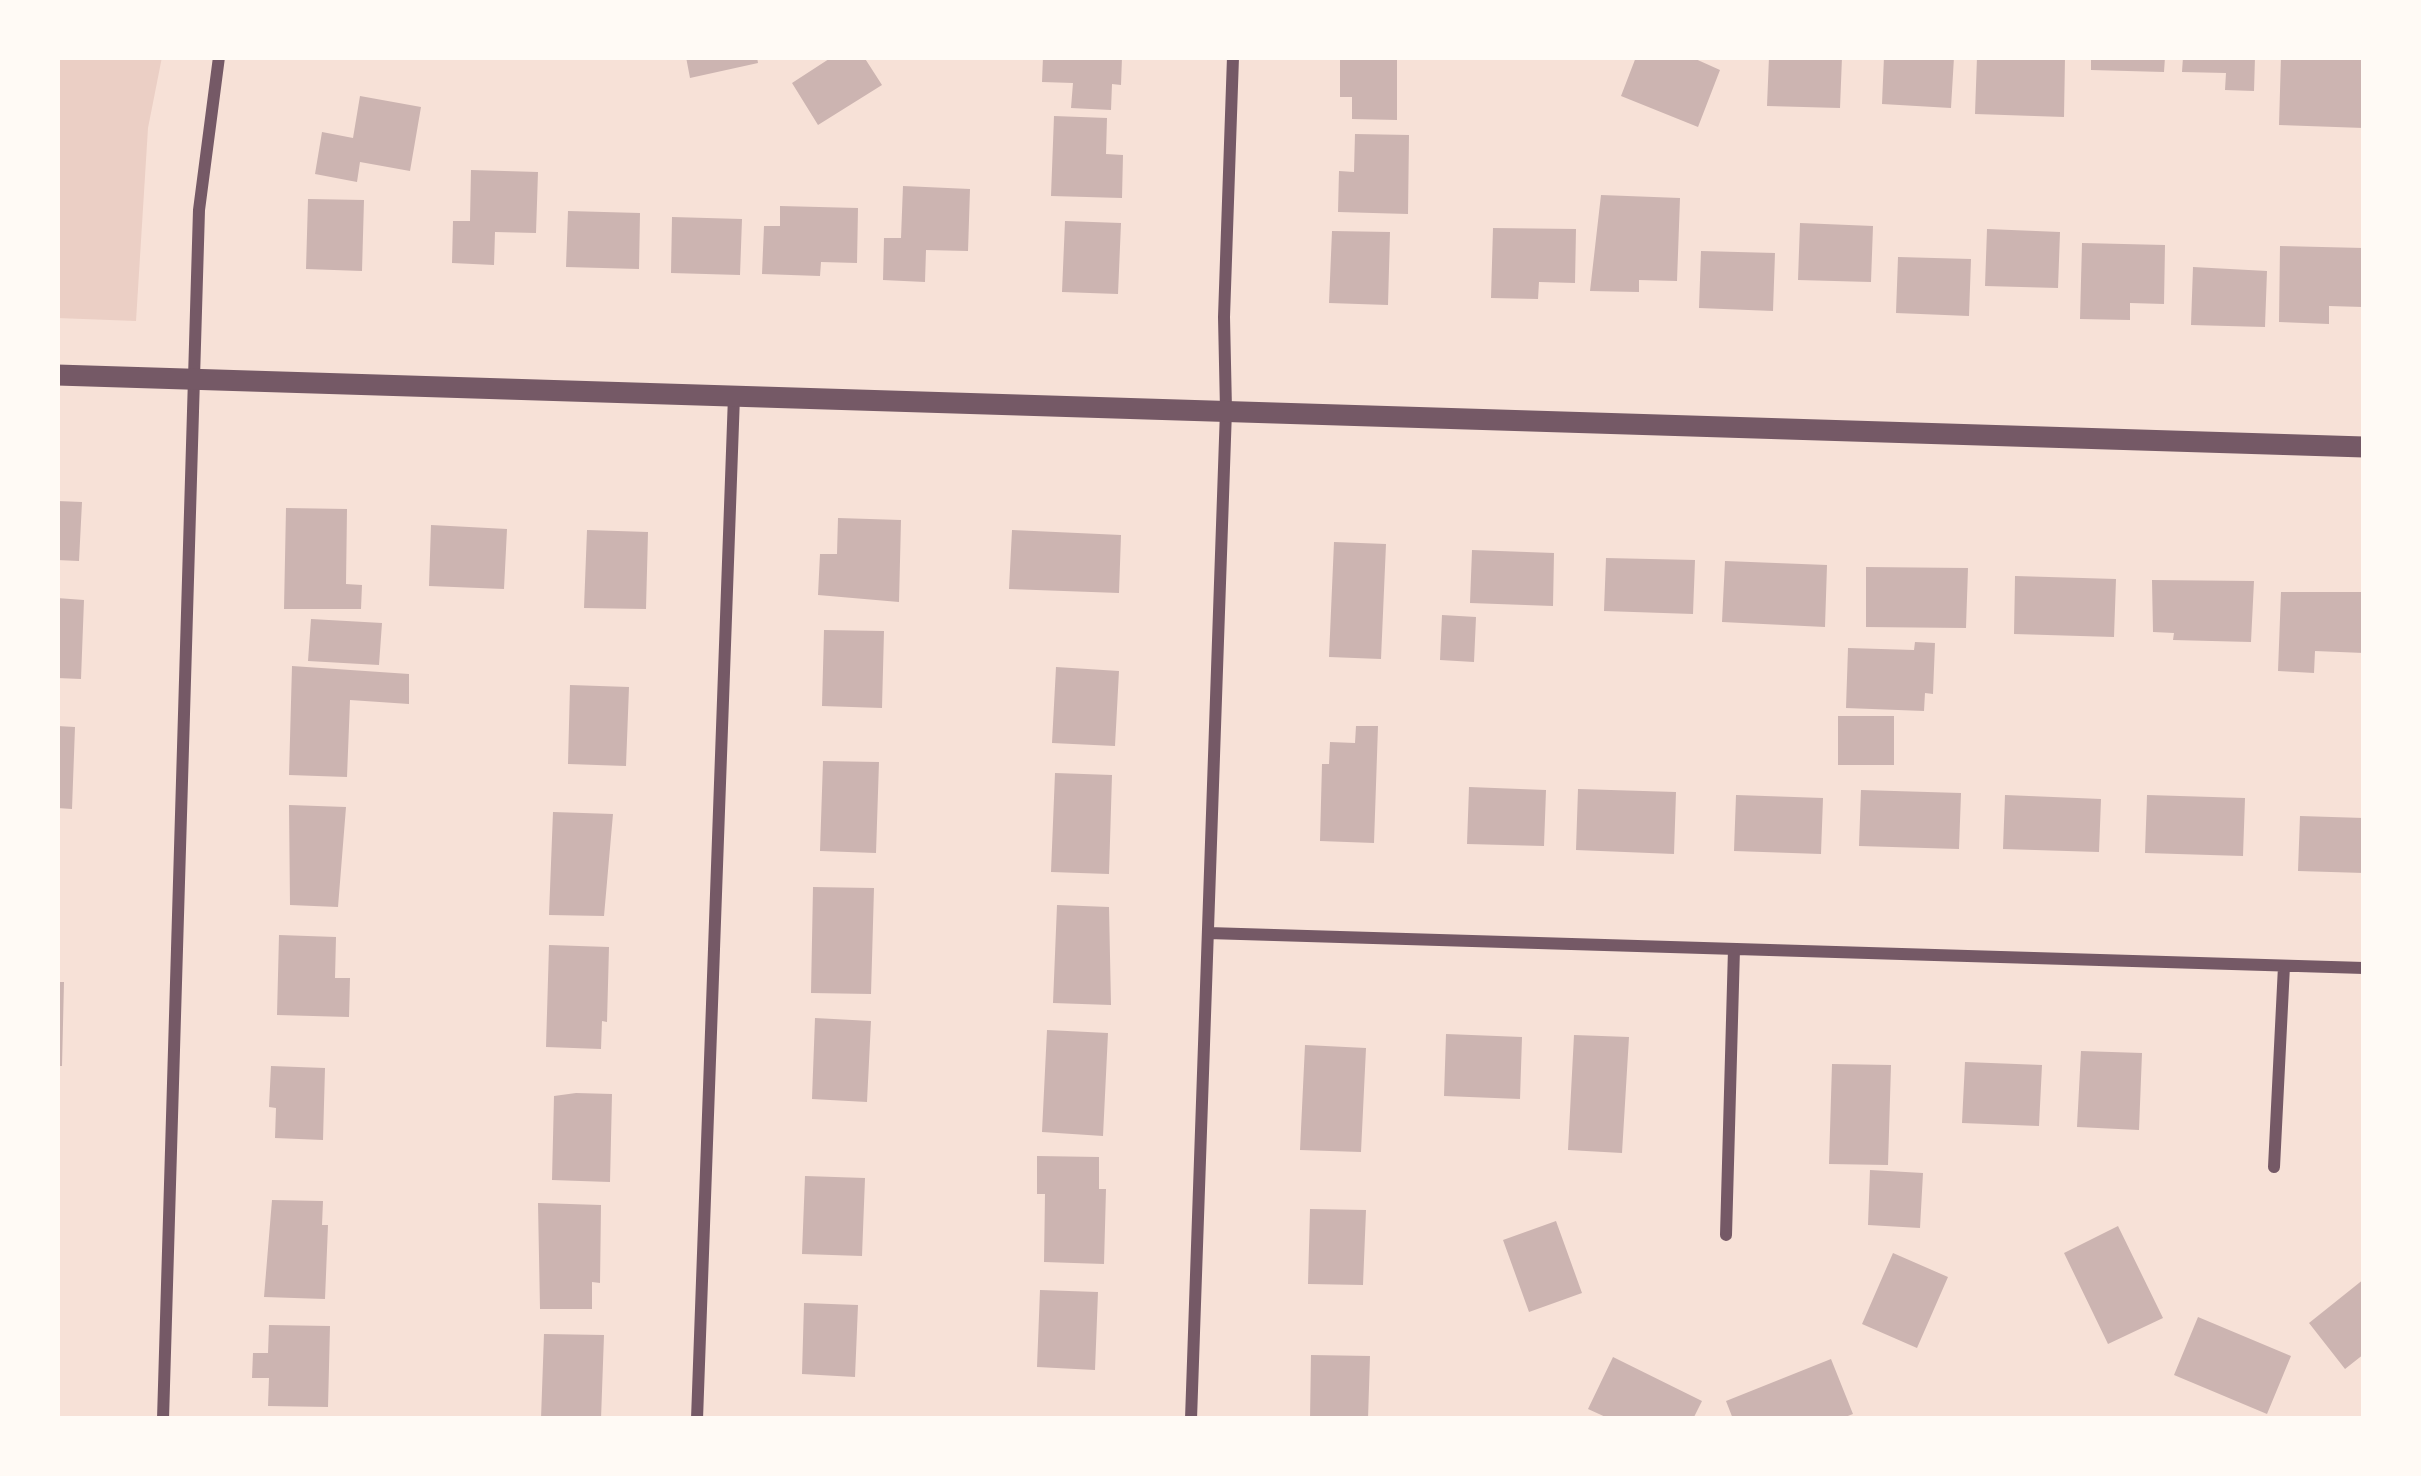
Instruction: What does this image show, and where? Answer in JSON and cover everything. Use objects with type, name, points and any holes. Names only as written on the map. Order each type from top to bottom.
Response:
[{"type":"street","points":[[163,1419],[199,210],[220,57]]},
{"type":"street","points":[[1191,1419],[1226,410],[1224,317],[1233,57]]},
{"type":"street","points":[[57,375],[2364,446]]},
{"type":"street","points":[[697,1419],[734,396]]},
{"type":"street","points":[[1208,933],[2364,968]]},
{"type":"street","points":[[1726,1234],[1735,949]]},
{"type":"street","points":[[2274,1167],[2284,966]]},
{"type":"shaded area","points":[[57,57],[162,57],[148,128],[136,321],[57,318]]},
{"type":"building","points":[[686,57],[757,57],[758,63],[690,78]]},
{"type":"building","points":[[832,57],[864,57],[882,85],[818,125],[792,83]]},
{"type":"building","points":[[1043,57],[1122,57],[1121,85],[1112,84],[1111,110],[1071,108],[1073,83],[1042,82]]},
{"type":"building","points":[[1340,57],[1397,57],[1397,120],[1352,119],[1352,97],[1340,97]]},
{"type":"building","points":[[1636,57],[1691,57],[1720,70],[1698,127],[1621,96]]},
{"type":"building","points":[[1769,57],[1842,57],[1840,108],[1767,106]]},
{"type":"building","points":[[1884,57],[1954,57],[1951,108],[1882,104]]},
{"type":"building","points":[[1977,57],[2065,57],[2064,117],[1975,114]]},
{"type":"building","points":[[2091,57],[2165,57],[2164,72],[2091,70]]},
{"type":"building","points":[[2183,57],[2255,57],[2254,91],[2225,90],[2226,73],[2182,72]]},
{"type":"building","points":[[2281,57],[2364,57],[2364,128],[2279,125]]},
{"type":"building","points":[[360,96],[421,107],[410,171],[360,162],[357,182],[315,174],[322,132],[353,138]]},
{"type":"building","points":[[1054,116],[1107,118],[1106,154],[1123,155],[1122,198],[1051,196]]},
{"type":"building","points":[[1355,134],[1409,135],[1408,214],[1338,212],[1339,171],[1354,172]]},
{"type":"building","points":[[471,170],[538,172],[536,233],[495,232],[494,265],[452,263],[453,221],[470,221]]},
{"type":"building","points":[[903,186],[970,189],[968,251],[926,250],[925,282],[883,280],[884,238],[901,238]]},
{"type":"building","points":[[1601,195],[1680,198],[1677,281],[1639,280],[1639,292],[1590,291]]},
{"type":"building","points":[[308,199],[364,200],[362,271],[306,269]]},
{"type":"building","points":[[780,206],[858,208],[857,263],[821,262],[820,276],[762,274],[764,226],[780,226]]},
{"type":"building","points":[[568,211],[640,213],[639,269],[566,267]]},
{"type":"building","points":[[672,217],[742,219],[740,275],[671,273]]},
{"type":"building","points":[[1065,221],[1121,223],[1118,294],[1062,292]]},
{"type":"building","points":[[1800,223],[1873,226],[1871,282],[1798,280]]},
{"type":"building","points":[[1493,228],[1576,229],[1575,283],[1539,282],[1538,299],[1491,298]]},
{"type":"building","points":[[1987,229],[2060,232],[2058,288],[1985,286]]},
{"type":"building","points":[[1332,231],[1390,232],[1388,305],[1329,303]]},
{"type":"building","points":[[2082,243],[2165,245],[2164,304],[2130,303],[2130,320],[2080,319]]},
{"type":"building","points":[[2280,246],[2364,248],[2363,307],[2329,306],[2329,324],[2279,322]]},
{"type":"building","points":[[1701,251],[1775,253],[1773,311],[1699,308]]},
{"type":"building","points":[[1898,257],[1971,259],[1969,316],[1896,313]]},
{"type":"building","points":[[2193,267],[2267,271],[2265,327],[2191,325]]},
{"type":"building","points":[[57,501],[82,502],[79,561],[57,560]]},
{"type":"building","points":[[286,508],[347,509],[346,584],[362,585],[361,609],[284,609]]},
{"type":"building","points":[[838,518],[901,520],[899,602],[818,595],[820,554],[837,554]]},
{"type":"building","points":[[431,525],[507,529],[504,589],[429,586]]},
{"type":"building","points":[[587,530],[648,532],[646,609],[584,608]]},
{"type":"building","points":[[1012,530],[1121,535],[1119,593],[1009,589]]},
{"type":"building","points":[[1334,542],[1386,544],[1381,659],[1329,657]]},
{"type":"building","points":[[1472,550],[1554,553],[1553,606],[1470,603]]},
{"type":"building","points":[[1606,558],[1695,560],[1693,614],[1604,611]]},
{"type":"building","points":[[1725,561],[1827,565],[1825,627],[1722,622]]},
{"type":"building","points":[[1866,567],[1968,568],[1966,628],[1866,627]]},
{"type":"building","points":[[2015,576],[2116,579],[2114,637],[2014,634]]},
{"type":"building","points":[[2152,580],[2254,581],[2251,642],[2173,640],[2174,633],[2153,632]]},
{"type":"building","points":[[2281,592],[2364,592],[2364,653],[2315,651],[2314,673],[2278,671]]},
{"type":"building","points":[[57,598],[84,600],[81,679],[57,678]]},
{"type":"building","points":[[1442,615],[1476,617],[1474,662],[1440,660]]},
{"type":"building","points":[[311,619],[382,623],[379,665],[308,661]]},
{"type":"building","points":[[824,630],[884,631],[882,708],[822,706]]},
{"type":"building","points":[[1915,642],[1935,643],[1933,694],[1925,693],[1924,711],[1846,708],[1848,648],[1914,650]]},
{"type":"building","points":[[292,666],[409,674],[409,704],[350,700],[347,777],[289,775]]},
{"type":"building","points":[[1056,667],[1119,671],[1115,746],[1052,743]]},
{"type":"building","points":[[570,685],[629,687],[626,766],[568,764]]},
{"type":"building","points":[[1838,716],[1894,716],[1894,765],[1838,765]]},
{"type":"building","points":[[57,726],[75,727],[72,809],[57,808]]},
{"type":"building","points":[[1356,726],[1378,726],[1374,843],[1320,841],[1322,764],[1329,764],[1330,742],[1355,743]]},
{"type":"building","points":[[823,761],[879,762],[876,853],[820,851]]},
{"type":"building","points":[[1055,773],[1112,775],[1109,874],[1051,872]]},
{"type":"building","points":[[1469,787],[1546,790],[1544,846],[1467,844]]},
{"type":"building","points":[[1578,789],[1676,792],[1674,854],[1576,850]]},
{"type":"building","points":[[1861,790],[1961,793],[1959,849],[1859,846]]},
{"type":"building","points":[[1736,795],[1823,798],[1821,854],[1734,851]]},
{"type":"building","points":[[2005,795],[2101,799],[2099,852],[2003,849]]},
{"type":"building","points":[[2147,795],[2245,798],[2243,856],[2145,853]]},
{"type":"building","points":[[289,805],[346,807],[338,907],[290,905]]},
{"type":"building","points":[[553,812],[613,814],[604,916],[549,915]]},
{"type":"building","points":[[2300,816],[2364,818],[2364,873],[2298,871]]},
{"type":"building","points":[[813,887],[874,888],[871,994],[811,993]]},
{"type":"building","points":[[1057,905],[1109,907],[1111,1005],[1053,1003]]},
{"type":"building","points":[[279,935],[336,937],[335,978],[350,978],[349,1017],[277,1015]]},
{"type":"building","points":[[549,945],[609,947],[607,1022],[602,1021],[601,1049],[546,1047]]},
{"type":"building","points":[[57,982],[64,982],[62,1066],[57,1066]]},
{"type":"building","points":[[815,1018],[871,1021],[867,1102],[812,1099]]},
{"type":"building","points":[[1047,1030],[1108,1033],[1103,1136],[1042,1132]]},
{"type":"building","points":[[1446,1034],[1522,1037],[1520,1099],[1444,1096]]},
{"type":"building","points":[[1574,1035],[1629,1037],[1622,1153],[1568,1150]]},
{"type":"building","points":[[1305,1045],[1366,1048],[1361,1152],[1300,1150]]},
{"type":"building","points":[[2081,1051],[2142,1053],[2139,1130],[2077,1127]]},
{"type":"building","points":[[1965,1062],[2042,1065],[2039,1126],[1962,1123]]},
{"type":"building","points":[[1832,1064],[1891,1065],[1888,1165],[1829,1164]]},
{"type":"building","points":[[271,1066],[325,1068],[323,1140],[275,1138],[276,1108],[269,1107]]},
{"type":"building","points":[[612,1094],[610,1182],[552,1180],[554,1096]]},
{"type":"building","points":[[1037,1156],[1099,1157],[1099,1189],[1106,1189],[1104,1264],[1044,1262],[1045,1194],[1037,1194]]},
{"type":"building","points":[[1870,1170],[1923,1173],[1920,1228],[1868,1225]]},
{"type":"building","points":[[805,1176],[865,1178],[862,1256],[802,1254]]},
{"type":"building","points":[[272,1200],[323,1201],[322,1225],[328,1225],[325,1299],[264,1297]]},
{"type":"building","points":[[538,1203],[601,1205],[600,1283],[592,1282],[592,1309],[540,1309]]},
{"type":"building","points":[[1310,1209],[1366,1210],[1363,1285],[1308,1284]]},
{"type":"building","points":[[1556,1221],[1582,1293],[1529,1312],[1503,1240]]},
{"type":"building","points":[[2118,1226],[2163,1318],[2108,1344],[2064,1253]]},
{"type":"building","points":[[1893,1253],[1948,1277],[1917,1348],[1862,1324]]},
{"type":"building","points":[[2364,1279],[2364,1354],[2345,1369],[2309,1323]]},
{"type":"building","points":[[1040,1290],[1098,1292],[1095,1370],[1037,1367]]},
{"type":"building","points":[[804,1303],[858,1305],[855,1377],[802,1374]]},
{"type":"building","points":[[2198,1317],[2291,1356],[2267,1414],[2174,1375]]},
{"type":"building","points":[[269,1325],[330,1326],[328,1407],[268,1406],[269,1378],[252,1378],[253,1353],[268,1353]]},
{"type":"building","points":[[544,1334],[604,1335],[601,1419],[541,1419]]},
{"type":"building","points":[[1311,1355],[1370,1356],[1368,1419],[1310,1419]]},
{"type":"building","points":[[1613,1357],[1702,1401],[1693,1419],[1610,1419],[1588,1409]]},
{"type":"building","points":[[1831,1359],[1853,1414],[1840,1419],[1733,1419],[1726,1401]]}]
